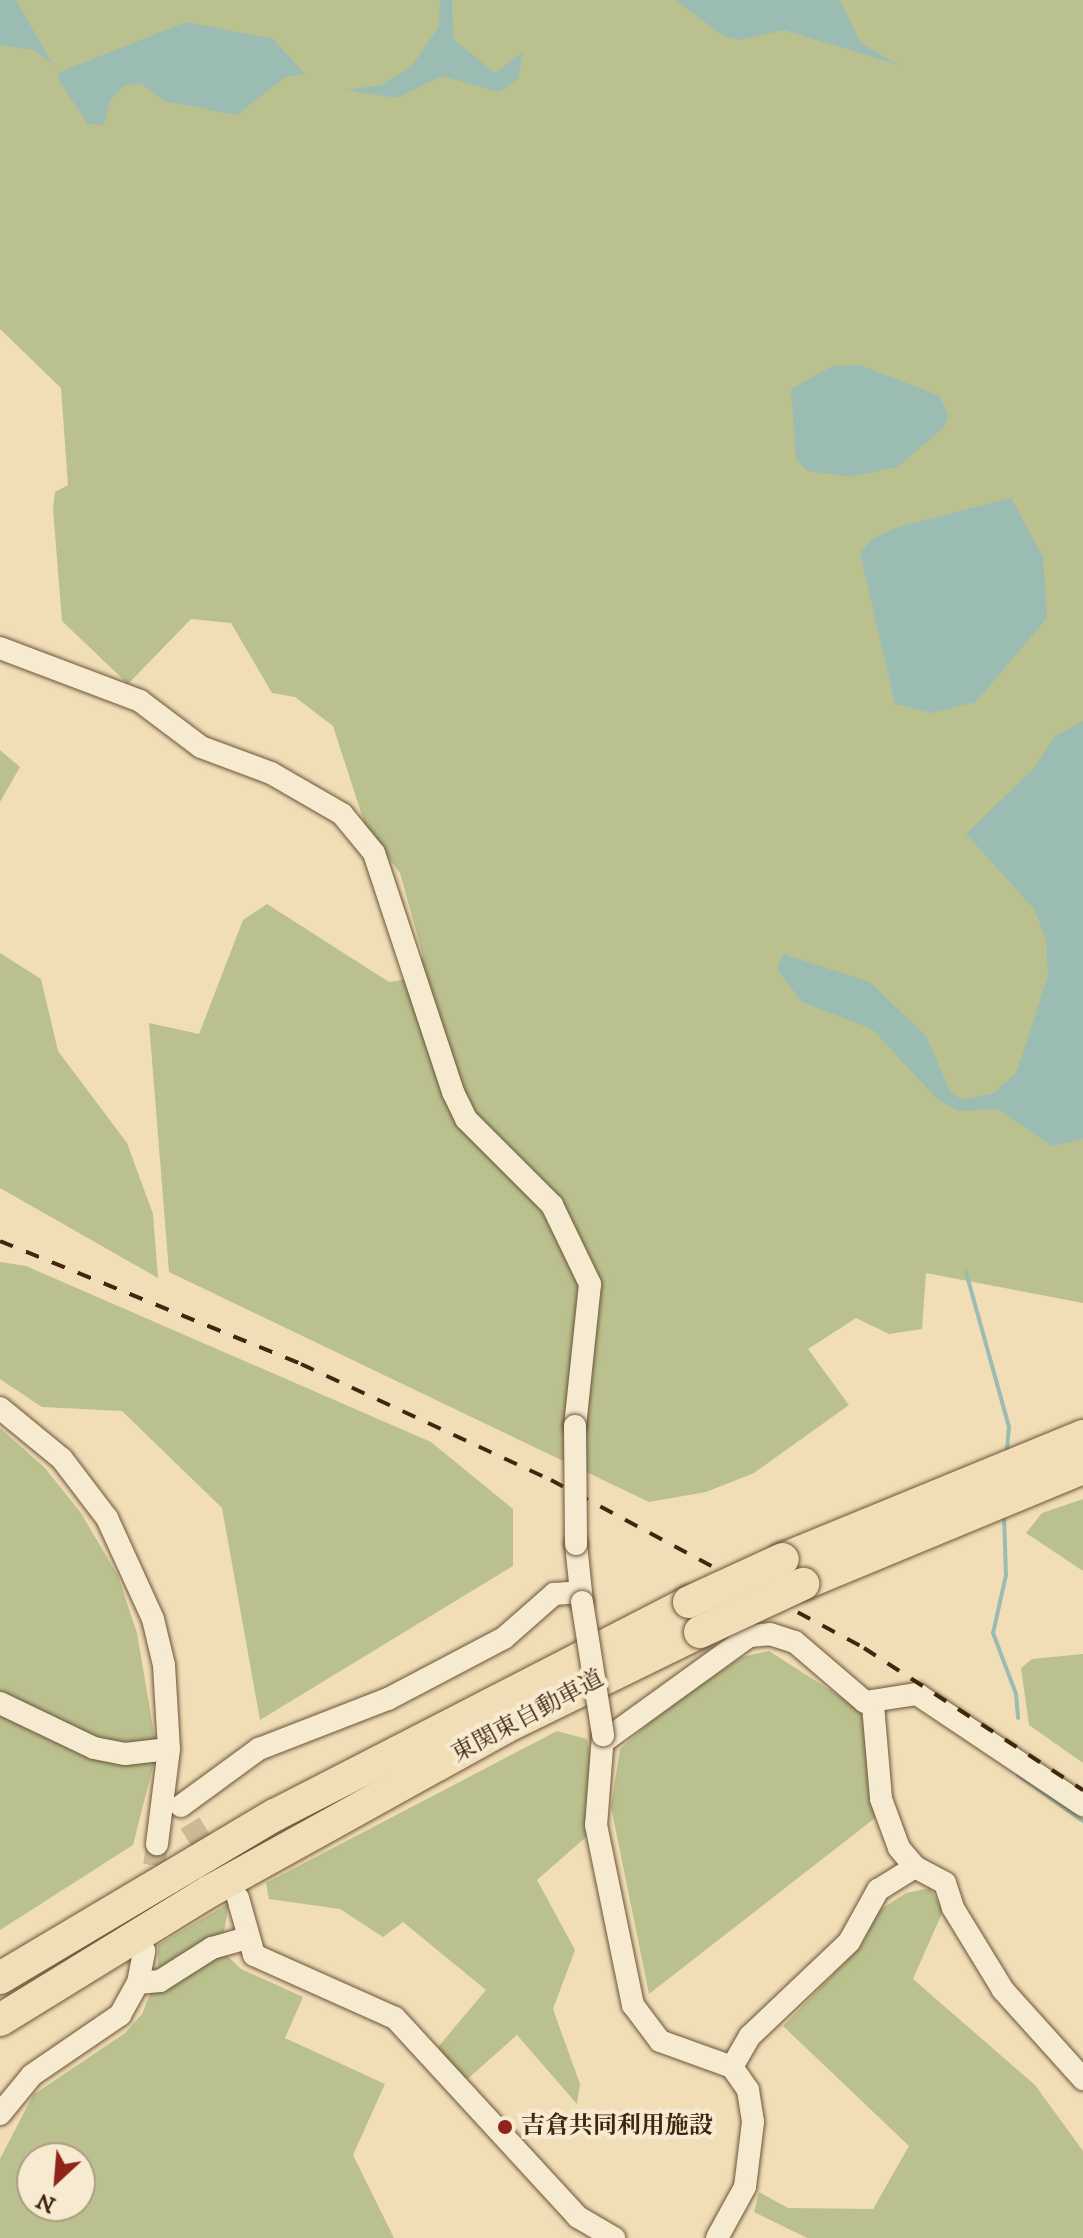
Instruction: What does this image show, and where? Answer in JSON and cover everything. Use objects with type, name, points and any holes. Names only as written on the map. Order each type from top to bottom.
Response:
[{"type":"highway","name":"東関東自動車道","points":[[0,2020],[250,1869],[506,1727],[803,1584],[866,1541],[1083,1436]]},
{"type":"highway","name":"東関東自動車道","points":[[0,1978],[288,1808],[689,1602],[783,1559],[866,1541],[1083,1468]]},
{"type":"street","points":[[0,648],[140,701],[201,747],[271,773],[342,814],[374,853],[459,1105],[552,1205],[590,1284],[575,1426],[576,1544],[603,1738],[596,1825],[633,2005],[660,2041],[732,2067],[748,2090],[753,2122],[745,2187],[717,2238]]},
{"type":"street","points":[[0,1408],[62,1459],[107,1518],[124,1551],[153,1619],[164,1665],[169,1749],[178,1808]]},
{"type":"street","points":[[157,1844],[178,1808],[259,1749],[388,1699],[504,1638],[554,1594],[582,1597]]},
{"type":"street","points":[[603,1738],[761,1633],[795,1642],[873,1705],[886,1821],[915,1867],[945,1883],[953,1908],[1003,1990],[1083,2079]]},
{"type":"street","points":[[873,1705],[901,1691],[917,1694],[1083,1805]]},
{"type":"street","points":[[0,1703],[94,1748],[125,1754],[169,1749]]},
{"type":"street","points":[[732,2067],[750,2036],[849,1942],[878,1890],[915,1867]]},
{"type":"street","points":[[238,1898],[254,1955],[395,2018],[578,2217],[614,2238]]},
{"type":"street","points":[[138,1983],[160,1981],[212,1948],[248,1938]]},
{"type":"street","points":[[0,2114],[32,2075],[120,2015],[138,1983],[144,1951]]},
{"type":"green space","points":[[0,0],[1083,0],[1083,1303],[926,1273],[922,1329],[889,1334],[856,1318],[808,1349],[849,1405],[754,1473],[706,1492],[649,1502],[169,1272],[149,1023],[199,1034],[243,920],[267,904],[389,982],[409,979],[423,956],[400,873],[366,828],[333,726],[295,697],[272,693],[231,623],[191,619],[128,684],[62,621],[53,509],[55,492],[68,485],[61,388],[0,329]]},
{"type":"green space","points":[[0,750],[20,767],[0,802]]},
{"type":"green space","points":[[0,953],[41,979],[58,1051],[127,1143],[153,1214],[158,1278],[0,1188]]},
{"type":"green space","points":[[0,1262],[26,1266],[431,1442],[513,1509],[513,1566],[260,1720],[222,1508],[122,1411],[42,1407],[0,1379]]},
{"type":"green space","points":[[0,1428],[45,1468],[81,1513],[118,1576],[137,1633],[157,1751],[133,1845],[0,1930]]},
{"type":"green space","points":[[1083,1499],[1083,1571],[1026,1533],[1042,1513]]},
{"type":"green space","points":[[769,1651],[861,1710],[875,1818],[649,1994],[611,1807],[620,1749],[667,1707],[742,1657]]},
{"type":"green space","points":[[1083,1654],[1083,1763],[1029,1725],[1021,1668],[1032,1659]]},
{"type":"green space","points":[[557,1731],[587,1739],[593,1766],[586,1837],[537,1880],[575,1950],[553,2009],[580,2084],[577,2104],[517,2035],[463,2083],[438,2047],[486,1990],[403,1922],[383,1937],[340,1909],[269,1899],[266,1883]]},
{"type":"green space","points":[[930,1888],[943,1911],[913,1979],[1035,2085],[1083,2151],[1083,2238],[807,2238],[754,2212],[759,2192],[788,2208],[873,2209],[909,2146],[783,2026],[862,1945],[878,1911],[906,1893]]},
{"type":"green space","points":[[229,1903],[221,1950],[241,1969],[303,1997],[285,2038],[385,2084],[353,2155],[394,2238],[0,2238],[0,2159],[33,2095],[125,2033],[142,2014],[158,1974],[158,1945]]},
{"type":"water","points":[[0,0],[16,0],[53,65],[34,50],[0,45]]},
{"type":"water","points":[[440,0],[452,0],[453,39],[495,73],[523,52],[518,79],[499,92],[442,76],[397,98],[345,90],[381,85],[411,67],[439,26]]},
{"type":"water","points":[[676,0],[840,0],[861,43],[899,65],[784,30],[740,40],[723,36]]},
{"type":"water","points":[[186,22],[273,39],[305,74],[285,77],[237,115],[164,101],[140,83],[124,86],[111,98],[104,125],[88,124],[58,79],[60,72]]},
{"type":"water","points":[[860,365],[940,396],[948,416],[944,427],[898,467],[851,477],[808,471],[796,460],[791,389],[832,366]]},
{"type":"water","points":[[1011,498],[1043,557],[1047,618],[976,702],[932,713],[895,704],[860,553],[872,539],[898,527]]},
{"type":"water","points":[[1083,721],[1083,1139],[1052,1146],[998,1109],[958,1111],[937,1099],[872,1029],[802,1002],[777,969],[783,954],[870,982],[926,1036],[950,1091],[962,1100],[994,1093],[1016,1073],[1031,1029],[1048,975],[1046,939],[1034,909],[966,834],[1034,768],[1055,736]]},
{"type":"waterway","points":[[966,1272],[1009,1427],[1007,1452]]},
{"type":"waterway","points":[[1004,1516],[1006,1575],[993,1633],[1016,1694],[1018,1718]]},
{"type":"waterway","points":[[1018,1775],[1083,1821]]},
{"type":"tunnel","points":[[190,1823],[216,1866]]},
{"type":"tunnel","points":[[150,1898],[157,1844]]},
{"type":"railway","points":[[0,1241],[301,1364],[551,1480],[864,1648],[1083,1790]]},
{"type":"place","name":"吉倉共同利用施設","points":[[505,2127]]}]
